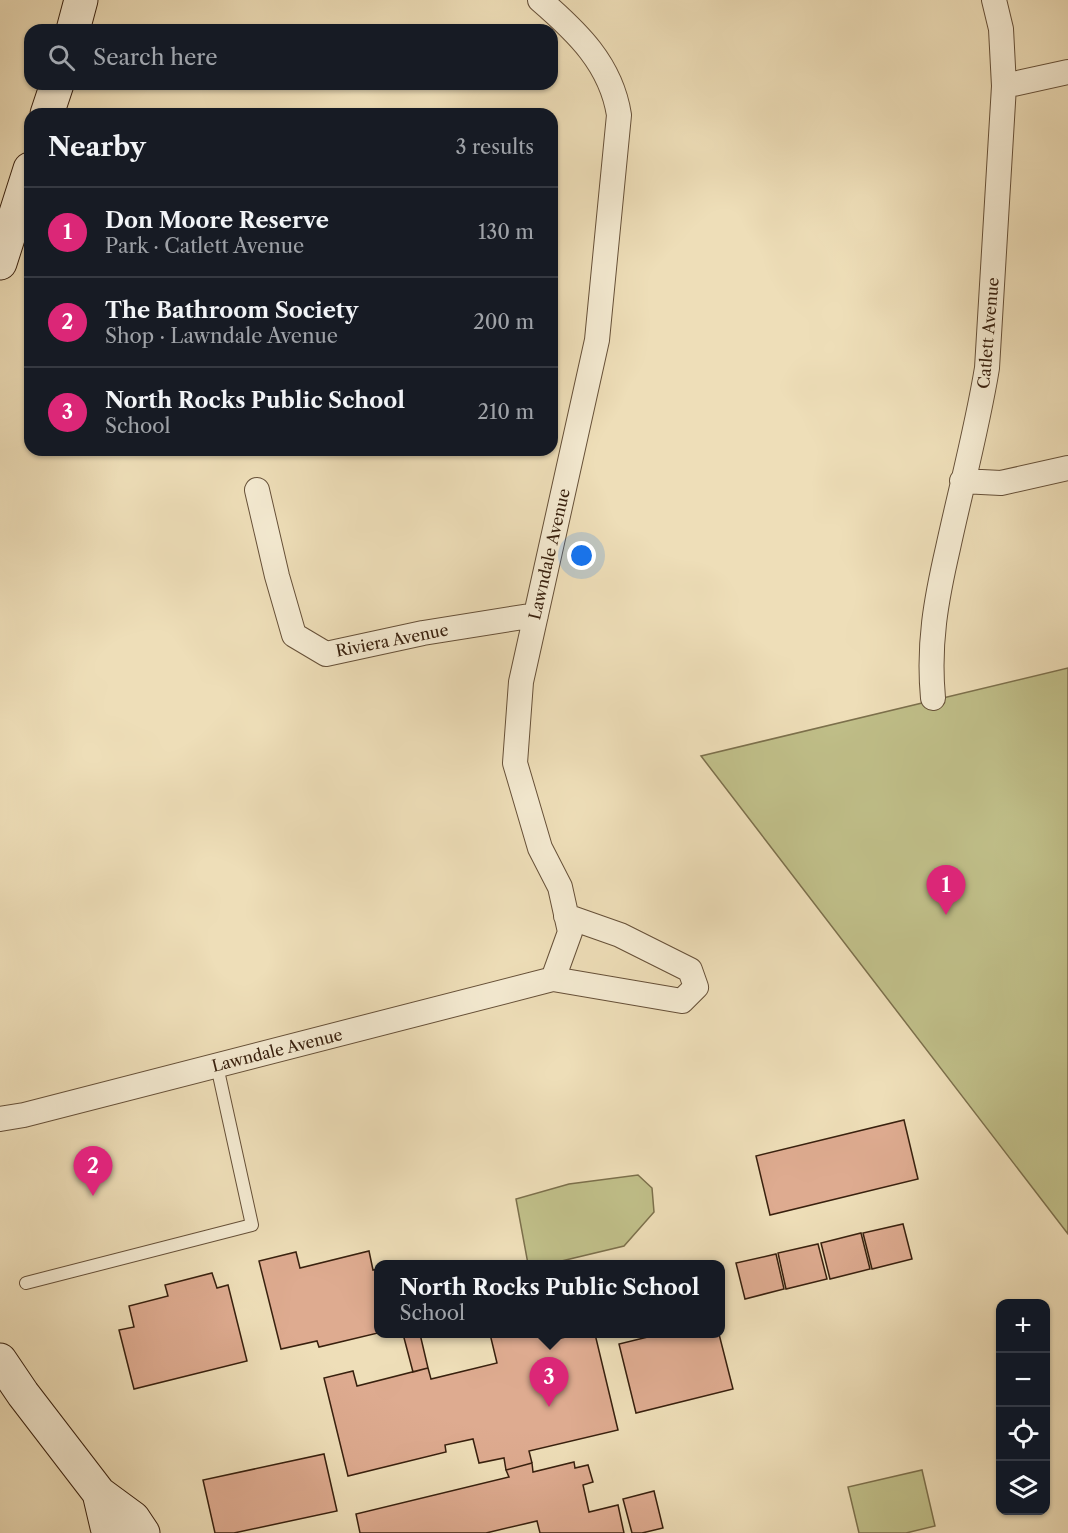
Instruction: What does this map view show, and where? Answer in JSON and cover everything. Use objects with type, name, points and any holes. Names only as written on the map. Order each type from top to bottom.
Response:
[{"type":"main road","points":[[75,24],[81,0]]},
{"type":"main road","points":[[49,108],[55,90]]},
{"type":"main road","points":[[0,263],[24,188]]},
{"type":"main road","points":[[0,1360],[23,1394],[99,1493],[133,1518],[143,1533]]},
{"type":"main road","points":[[99,1493],[107,1527],[111,1533]]},
{"type":"street","name":"Lawndale Avenue","points":[[540,0],[570,26],[591,50],[616,98],[619,129],[597,340],[521,682],[515,763],[540,848],[560,887],[570,932],[553,979]]},
{"type":"street","name":"Catlett Avenue","points":[[933,698],[930,670],[932,623],[962,481],[981,408],[987,368],[1004,86],[1001,29],[994,0]]},
{"type":"street","points":[[1004,86],[1068,72]]},
{"type":"street","points":[[962,481],[1001,483],[1068,468]]},
{"type":"street","name":"Riviera Avenue","points":[[257,490],[277,576],[294,635],[326,654],[423,633],[536,615]]},
{"type":"street","name":"Lawndale Avenue","points":[[0,1119],[24,1115],[553,979],[682,1001],[696,987],[690,970],[620,935],[566,916]]},
{"type":"lane","points":[[26,1283],[252,1225],[217,1066]]},
{"type":"shaded area","points":[[1068,668],[1068,1234],[701,756]]},
{"type":"shaded area","points":[[638,1175],[652,1188],[654,1212],[624,1246],[566,1260],[527,1260],[516,1199],[569,1184]]},
{"type":"shaded area","points":[[922,1470],[935,1526],[906,1533],[859,1533],[848,1487]]},
{"type":"building","points":[[904,1120],[918,1179],[770,1215],[756,1156]]},
{"type":"building","points":[[903,1224],[912,1259],[872,1269],[863,1233]]},
{"type":"building","points":[[861,1233],[870,1269],[830,1279],[821,1243]]},
{"type":"building","points":[[818,1244],[827,1279],[786,1289],[778,1253]]},
{"type":"building","points":[[369,1251],[374,1270],[374,1334],[319,1347],[317,1341],[281,1349],[259,1261],[296,1252],[300,1268]]},
{"type":"building","points":[[776,1254],[784,1289],[745,1299],[736,1263]]},
{"type":"building","points":[[212,1273],[217,1288],[228,1285],[247,1361],[134,1389],[119,1330],[134,1327],[129,1306],[168,1296],[165,1285]]},
{"type":"building","points":[[404,1338],[421,1338],[428,1368],[413,1372]]},
{"type":"building","points":[[491,1338],[596,1338],[618,1430],[529,1451],[532,1463],[506,1470],[504,1458],[479,1463],[473,1439],[445,1445],[446,1452],[348,1476],[324,1378],[353,1371],[357,1386],[428,1368],[431,1379],[497,1363]]},
{"type":"building","points":[[644,1338],[720,1338],[733,1389],[636,1413],[619,1344]]},
{"type":"building","points":[[324,1454],[337,1511],[234,1533],[215,1533],[203,1480]]},
{"type":"building","points":[[574,1462],[575,1468],[588,1465],[593,1482],[583,1485],[589,1512],[618,1505],[624,1533],[540,1533],[537,1521],[486,1533],[360,1533],[356,1514],[509,1477],[506,1470],[532,1463],[533,1472]]},
{"type":"building","points":[[654,1491],[663,1528],[632,1533],[623,1499]]},
{"type":"place","name":"Don Moore Reserve","points":[[946,915]]},
{"type":"place","name":"The Bathroom Society","points":[[93,1196]]},
{"type":"place","name":"North Rocks Public School","points":[[549,1407]]}]
